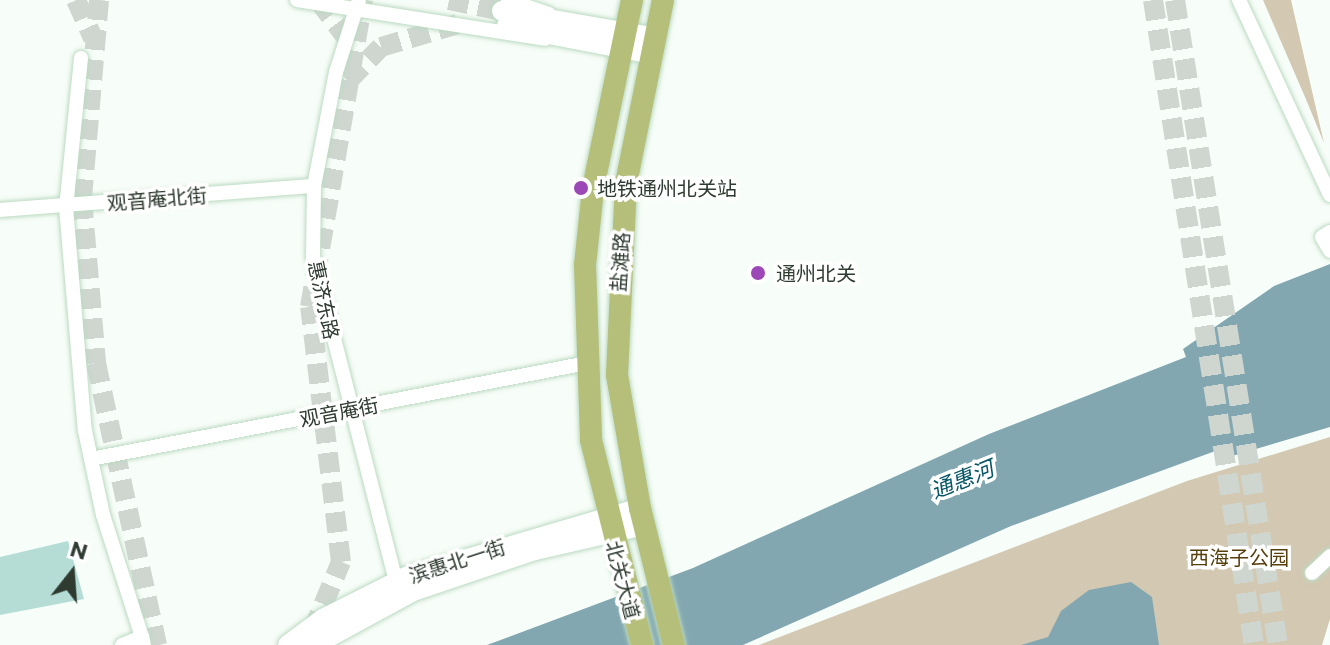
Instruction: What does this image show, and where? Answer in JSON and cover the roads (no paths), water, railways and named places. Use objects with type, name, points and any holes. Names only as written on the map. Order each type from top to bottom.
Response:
[{"type":"main road","name":"盐滩路","points":[[608,523],[591,440],[587,363],[590,209],[632,0]]},
{"type":"main road","name":"盐滩路","points":[[642,517],[617,375],[617,308],[626,184],[663,0]]},
{"type":"main road","name":"北关大道","points":[[642,517],[674,645]]},
{"type":"main road","name":"北关大道","points":[[608,523],[642,645]]},
{"type":"street","points":[[297,0],[358,5],[524,40],[565,30]]},
{"type":"street","points":[[1239,0],[1330,195]]},
{"type":"street","name":"惠济东路","points":[[358,5],[336,72],[314,186],[313,256],[398,590]]},
{"type":"street","points":[[506,12],[565,30],[654,46]]},
{"type":"street","points":[[81,58],[66,207],[91,459],[143,641],[122,645]]},
{"type":"street","name":"观音庵北街","points":[[0,210],[314,186]]},
{"type":"street","points":[[1330,232],[1322,237],[1330,251]]},
{"type":"street","name":"观音庵街","points":[[91,459],[587,363]]},
{"type":"street","name":"滨惠北一街","points":[[288,645],[323,619],[398,590],[608,523],[642,517]]},
{"type":"street","points":[[1312,573],[1330,556]]},
{"type":"street","name":"滨惠北一街","points":[[314,645],[398,590]]},
{"type":"water","name":"通惠河","points":[[1330,264],[1330,427],[1222,459],[1218,450],[1011,526],[743,645],[487,645],[693,568],[989,434],[1186,357],[1183,349],[1274,286]]},
{"type":"water","points":[[1131,582],[1152,597],[1159,645],[1021,645],[1048,637],[1061,611],[1089,590]]},
{"type":"tunnel","points":[[76,0],[93,38]]},
{"type":"tunnel","points":[[99,0],[82,199],[96,363],[157,645]]},
{"type":"tunnel","points":[[318,0],[354,48]]},
{"type":"tunnel","points":[[312,632],[341,562],[310,307],[363,0]]},
{"type":"tunnel","points":[[449,0],[502,11]]},
{"type":"tunnel","points":[[1153,0],[1254,645]]},
{"type":"tunnel","points":[[1175,0],[1278,645]]},
{"type":"tunnel","points":[[348,81],[381,47],[458,24]]},
{"type":"place","name":"地铁通州北关站","points":[[581,188]]},
{"type":"place","name":"通州北关","points":[[758,273]]},
{"type":"park label","name":"西海子公园","points":[[1239,557]]}]
